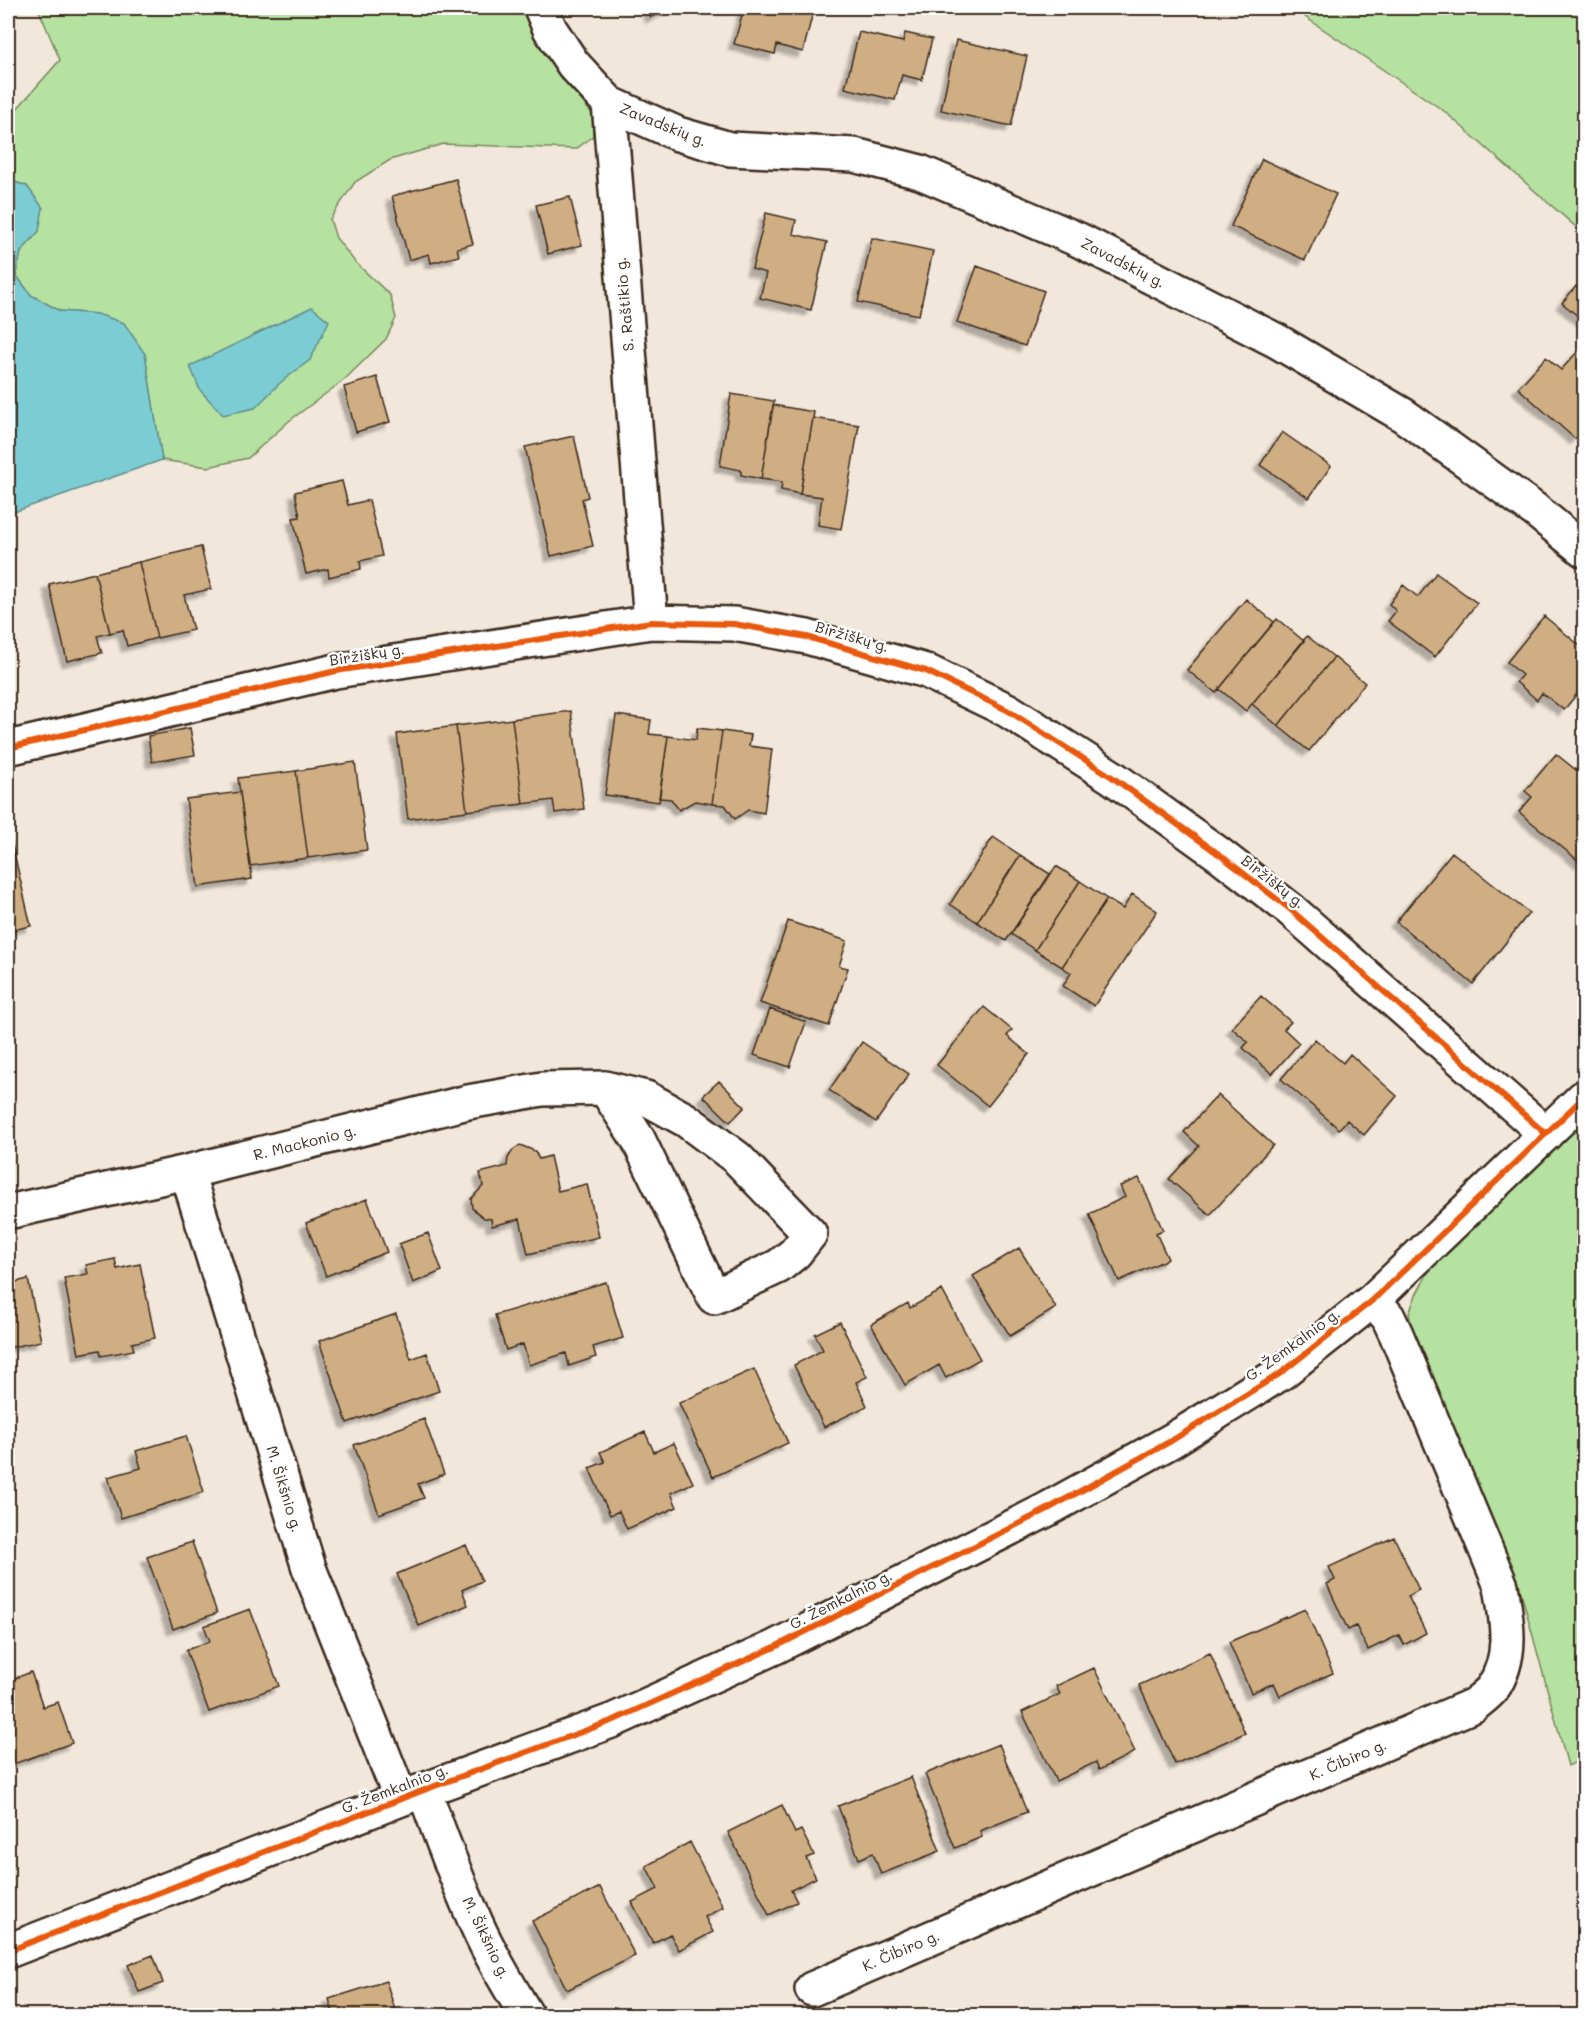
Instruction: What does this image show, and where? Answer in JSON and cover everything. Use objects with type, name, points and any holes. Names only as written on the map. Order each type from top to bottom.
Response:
[{"type":"street","points":[[541,8],[550,29],[573,64],[609,103]]},
{"type":"street","name":"Zavadskių g.","points":[[609,103],[678,134],[730,149],[854,155],[920,172],[1079,240],[1276,341],[1403,416],[1535,510],[1584,550]]},
{"type":"street","name":"S. Raštikio g.","points":[[609,103],[651,622]]},
{"type":"street","name":"Biržiškų g.","points":[[8,748],[336,671],[651,622],[734,624],[807,637],[926,671],[1006,710],[1112,777],[1220,855],[1291,910],[1546,1134]]},
{"type":"street","name":"R. Mackonio g.","points":[[8,1212],[187,1172],[468,1102],[542,1089],[605,1088],[646,1098],[686,1120],[737,1158],[810,1234],[795,1253],[779,1266],[714,1297],[638,1139],[605,1088]]},
{"type":"street","name":"G. Žemkalnio g.","points":[[8,1951],[635,1710],[775,1647],[1046,1510],[1171,1441],[1281,1373],[1373,1300],[1584,1097]]},
{"type":"street","name":"M. Šikšnio g.","points":[[187,1172],[309,1568],[412,1795],[502,1974],[527,2016]]},
{"type":"street","name":"K. Čibiro g.","points":[[812,1989],[1474,1705],[1492,1689],[1504,1662],[1508,1630],[1501,1586],[1396,1334],[1388,1317],[1373,1300]]},
{"type":"green space","points":[[38,8],[524,8],[555,64],[594,116],[593,136],[576,149],[443,144],[390,160],[355,182],[330,219],[336,238],[355,262],[390,295],[396,318],[386,339],[344,380],[289,421],[248,458],[208,467],[162,460],[145,354],[97,314],[60,311],[31,295],[16,275],[21,252],[39,231],[27,186],[8,180],[8,119],[60,60]]},
{"type":"green space","points":[[1292,8],[1584,8],[1584,234],[1444,111]]},
{"type":"green space","points":[[1584,1120],[1584,1758],[1568,1766],[1521,1592],[1416,1348],[1409,1313],[1430,1269]]},
{"type":"water","points":[[8,180],[27,186],[43,208],[39,231],[21,252],[16,275],[31,295],[60,311],[97,314],[124,323],[145,354],[162,460],[8,514]]},
{"type":"water","points":[[312,307],[329,321],[310,360],[281,382],[255,408],[223,415],[200,390],[190,366]]},
{"type":"building","points":[[647,8],[672,8],[651,17]]},
{"type":"building","points":[[744,8],[814,8],[803,52],[777,45],[775,54],[734,44]]},
{"type":"building","points":[[859,32],[903,42],[905,33],[932,39],[922,80],[902,75],[895,100],[845,88]]},
{"type":"building","points":[[956,40],[1027,56],[1011,126],[941,110]]},
{"type":"building","points":[[1262,159],[1336,194],[1305,260],[1231,226]]},
{"type":"building","points":[[456,179],[473,244],[457,248],[459,256],[431,263],[429,254],[409,260],[392,196]]},
{"type":"building","points":[[570,197],[582,245],[548,254],[536,205]]},
{"type":"building","points":[[766,213],[796,220],[793,234],[827,242],[811,310],[760,298],[766,273],[752,269]]},
{"type":"building","points":[[872,238],[933,251],[919,315],[858,302]]},
{"type":"building","points":[[977,266],[1044,291],[1025,346],[957,322]]},
{"type":"building","points":[[1576,286],[1584,293],[1584,321],[1562,303]]},
{"type":"building","points":[[1579,350],[1584,354],[1584,428],[1575,439],[1518,388],[1546,357],[1561,370]]},
{"type":"building","points":[[377,377],[390,422],[356,432],[344,387]]},
{"type":"building","points":[[731,394],[774,401],[761,479],[741,475],[741,470],[720,466]]},
{"type":"building","points":[[773,405],[814,412],[800,494],[781,490],[782,482],[761,479]]},
{"type":"building","points":[[813,418],[859,425],[841,529],[818,525],[822,497],[800,494]]},
{"type":"building","points":[[1282,432],[1331,466],[1309,498],[1260,465]]},
{"type":"building","points":[[574,436],[588,497],[582,499],[593,546],[551,556],[525,447]]},
{"type":"building","points":[[342,481],[348,505],[369,500],[382,556],[360,561],[361,569],[329,577],[328,569],[306,574],[293,518],[300,517],[295,492]]},
{"type":"building","points":[[201,547],[211,589],[184,595],[193,630],[157,638],[139,562]]},
{"type":"building","points":[[139,562],[157,638],[127,646],[123,630],[110,633],[95,573]]},
{"type":"building","points":[[95,573],[110,633],[97,636],[102,653],[67,661],[49,584]]},
{"type":"building","points":[[1436,573],[1477,603],[1435,657],[1388,621],[1396,611],[1389,604],[1403,585],[1418,597]]},
{"type":"building","points":[[1246,599],[1274,622],[1216,693],[1187,670]]},
{"type":"building","points":[[1544,616],[1584,649],[1584,685],[1564,710],[1542,693],[1537,700],[1516,682],[1522,675],[1507,662]]},
{"type":"building","points":[[1277,619],[1304,641],[1246,711],[1219,689]]},
{"type":"building","points":[[1307,636],[1334,657],[1278,726],[1252,704]]},
{"type":"building","points":[[1334,657],[1365,683],[1309,751],[1278,726]]},
{"type":"building","points":[[571,711],[584,809],[555,813],[553,800],[523,804],[512,719]]},
{"type":"building","points":[[616,715],[651,720],[649,734],[668,736],[659,802],[605,795]]},
{"type":"building","points":[[512,719],[523,804],[467,811],[456,726]]},
{"type":"building","points":[[456,726],[467,811],[408,819],[397,734]]},
{"type":"building","points":[[190,728],[195,755],[152,762],[148,736]]},
{"type":"building","points":[[697,728],[722,731],[712,804],[695,801],[679,810],[671,799],[659,798],[668,736],[696,740]]},
{"type":"building","points":[[722,731],[751,735],[749,746],[772,749],[764,813],[748,810],[735,819],[725,805],[712,804]]},
{"type":"building","points":[[1556,754],[1576,770],[1584,762],[1584,857],[1580,862],[1519,812],[1532,797],[1525,791]]},
{"type":"building","points":[[355,762],[367,850],[308,858],[296,771]]},
{"type":"building","points":[[296,771],[308,858],[250,866],[238,778]]},
{"type":"building","points":[[240,792],[252,879],[198,887],[186,799]]},
{"type":"building","points":[[993,837],[1020,855],[977,922],[950,904]]},
{"type":"building","points":[[8,840],[11,840],[31,926],[8,931]]},
{"type":"building","points":[[1452,852],[1529,913],[1473,984],[1396,922]]},
{"type":"building","points":[[1020,855],[1050,874],[1006,941],[977,922]]},
{"type":"building","points":[[1056,866],[1080,881],[1035,950],[1011,934]]},
{"type":"building","points":[[1080,881],[1107,899],[1062,967],[1035,950]]},
{"type":"building","points":[[1132,894],[1157,911],[1094,1006],[1063,986],[1071,973],[1062,967],[1107,899],[1123,909]]},
{"type":"building","points":[[788,921],[847,941],[839,966],[848,968],[829,1026],[760,1003]]},
{"type":"building","points":[[1261,996],[1291,1022],[1284,1029],[1299,1043],[1272,1074],[1243,1048],[1248,1042],[1232,1028]]},
{"type":"building","points":[[984,1007],[1012,1030],[1007,1036],[1029,1054],[988,1106],[937,1065]]},
{"type":"building","points":[[770,1009],[806,1022],[790,1067],[754,1055]]},
{"type":"building","points":[[1315,1039],[1343,1063],[1350,1054],[1397,1096],[1364,1135],[1347,1120],[1339,1129],[1281,1079]]},
{"type":"building","points":[[862,1042],[909,1074],[876,1122],[829,1090]]},
{"type":"building","points":[[719,1081],[745,1107],[730,1122],[703,1096]]},
{"type":"building","points":[[1218,1095],[1273,1145],[1210,1215],[1169,1179],[1199,1146],[1184,1132]]},
{"type":"building","points":[[520,1145],[535,1151],[539,1159],[550,1156],[558,1191],[587,1184],[599,1237],[528,1254],[520,1219],[492,1226],[491,1219],[484,1218],[472,1208],[471,1199],[483,1186],[480,1173],[507,1166],[508,1158]]},
{"type":"building","points":[[1139,1178],[1163,1230],[1156,1233],[1168,1259],[1119,1281],[1089,1214],[1125,1197],[1120,1186]]},
{"type":"building","points":[[367,1199],[387,1252],[326,1276],[306,1223]]},
{"type":"building","points":[[428,1233],[442,1271],[413,1283],[399,1244]]},
{"type":"building","points":[[1019,1248],[1056,1308],[1010,1336],[973,1276]]},
{"type":"building","points":[[115,1259],[117,1269],[140,1264],[155,1338],[132,1343],[134,1350],[101,1356],[100,1350],[79,1354],[64,1278],[88,1274],[86,1265]]},
{"type":"building","points":[[28,1279],[41,1341],[8,1348],[8,1284]]},
{"type":"building","points":[[606,1282],[623,1338],[593,1347],[596,1357],[569,1366],[566,1353],[529,1365],[523,1344],[506,1350],[495,1315]]},
{"type":"building","points":[[942,1290],[980,1359],[946,1378],[939,1365],[905,1385],[871,1324],[908,1303],[910,1308]]},
{"type":"building","points":[[396,1314],[411,1359],[427,1353],[439,1391],[347,1423],[319,1341]]},
{"type":"building","points":[[840,1322],[867,1377],[856,1382],[867,1406],[824,1427],[794,1365],[823,1350],[815,1334]]},
{"type":"building","points":[[754,1369],[788,1443],[713,1477],[679,1403]]},
{"type":"building","points":[[424,1419],[444,1474],[418,1484],[424,1498],[379,1514],[354,1445]]},
{"type":"building","points":[[645,1432],[654,1452],[674,1443],[693,1483],[671,1493],[677,1507],[627,1529],[619,1511],[610,1515],[589,1468],[605,1462],[600,1452]]},
{"type":"building","points":[[186,1436],[204,1492],[121,1518],[108,1477],[141,1468],[136,1451]]},
{"type":"building","points":[[1394,1537],[1419,1590],[1408,1596],[1426,1633],[1404,1645],[1399,1635],[1368,1650],[1356,1626],[1348,1630],[1327,1584],[1335,1580],[1329,1567]]},
{"type":"building","points":[[192,1542],[217,1613],[173,1629],[147,1557]]},
{"type":"building","points":[[466,1545],[482,1581],[462,1590],[468,1605],[419,1626],[397,1574]]},
{"type":"building","points":[[250,1609],[279,1686],[209,1712],[186,1650],[210,1641],[204,1626]]},
{"type":"building","points":[[1305,1609],[1333,1673],[1280,1696],[1274,1683],[1251,1693],[1229,1642]]},
{"type":"building","points":[[1210,1653],[1245,1733],[1175,1764],[1139,1685]]},
{"type":"building","points":[[1094,1668],[1135,1752],[1099,1770],[1096,1762],[1056,1781],[1022,1712],[1060,1694],[1056,1686]]},
{"type":"building","points":[[31,1672],[43,1707],[58,1702],[72,1743],[8,1766],[8,1681]]},
{"type":"building","points":[[999,1744],[1027,1812],[980,1831],[982,1837],[955,1848],[925,1774]]},
{"type":"building","points":[[911,1777],[940,1851],[881,1874],[873,1853],[859,1859],[838,1806]]},
{"type":"building","points":[[782,1805],[795,1833],[801,1830],[814,1855],[806,1858],[816,1878],[791,1890],[797,1902],[769,1915],[728,1832]]},
{"type":"building","points":[[690,1842],[723,1907],[705,1917],[713,1932],[679,1950],[670,1934],[653,1943],[632,1902],[658,1889],[646,1866]]},
{"type":"building","points":[[600,1887],[635,1956],[567,1990],[532,1921]]},
{"type":"building","points":[[153,1955],[163,1983],[139,1992],[128,1965]]},
{"type":"building","points":[[386,1981],[397,2016],[334,2016],[329,1999]]},
{"type":"cycle path","points":[[8,748],[336,671],[651,622],[734,624],[807,637],[926,671],[1007,710],[1112,777],[1220,855],[1291,910],[1546,1134]]},
{"type":"cycle path","points":[[8,1951],[424,1790],[614,1720],[775,1647],[1046,1510],[1171,1441],[1281,1373],[1373,1300],[1584,1097]]}]
